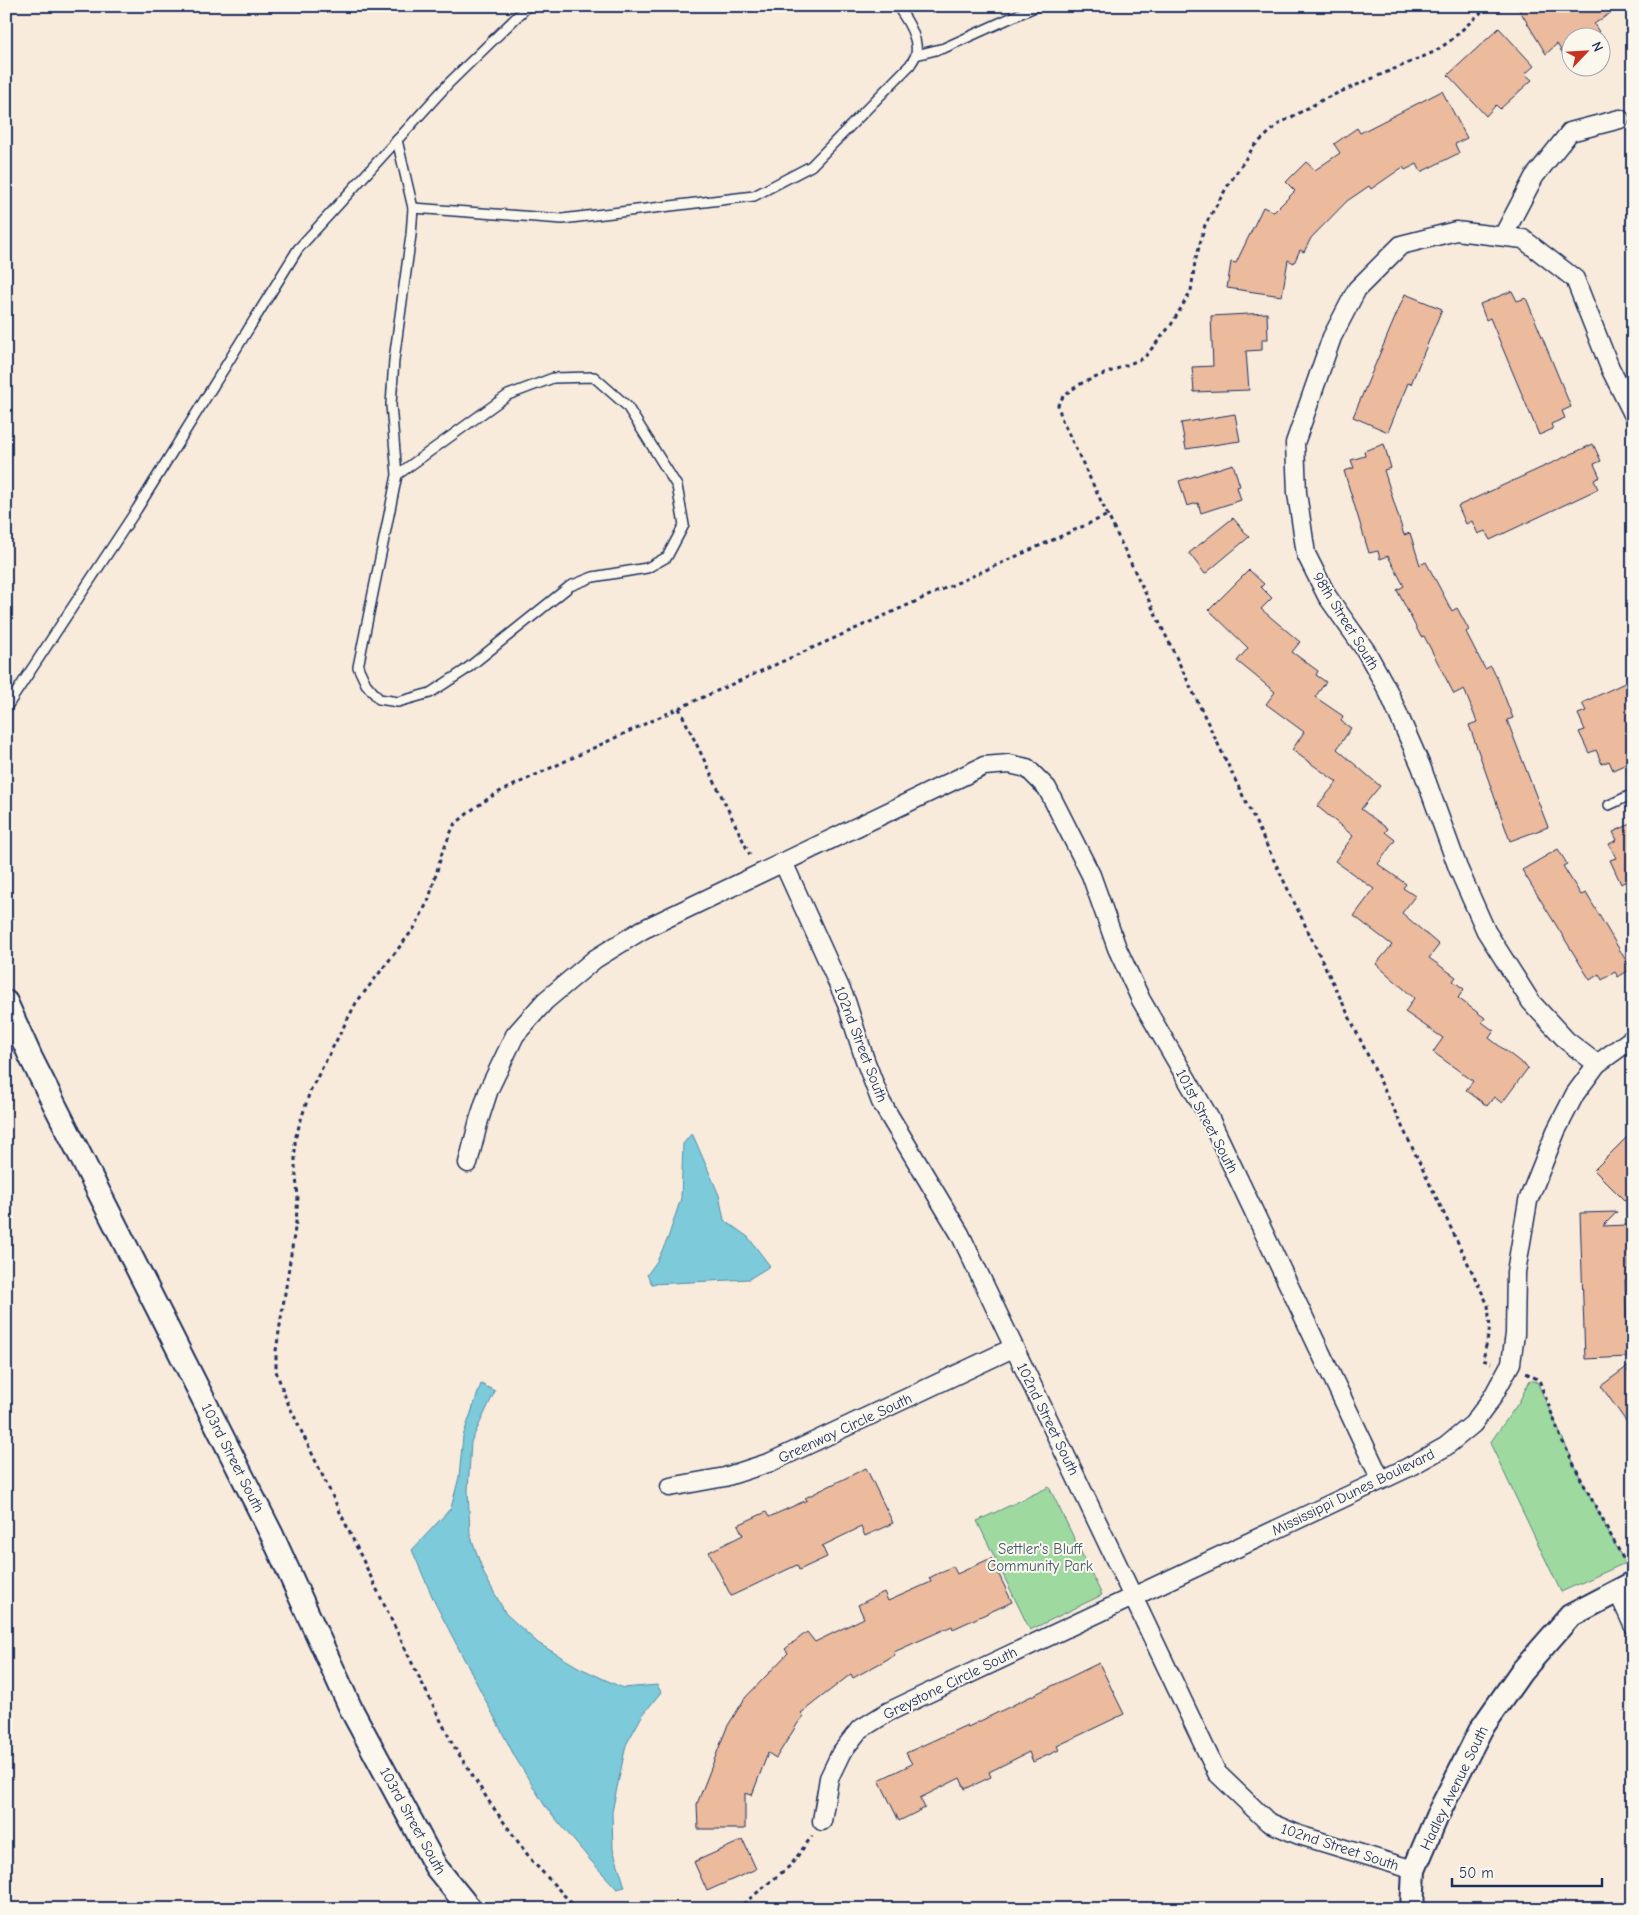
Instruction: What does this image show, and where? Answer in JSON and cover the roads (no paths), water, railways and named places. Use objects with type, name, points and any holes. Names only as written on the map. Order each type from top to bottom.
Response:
[{"type":"street","points":[[1503,236],[1534,177],[1570,132],[1620,119]]},
{"type":"street","name":"98th Street South","points":[[1597,1064],[1567,1040],[1531,1002],[1486,931],[1458,868],[1421,766],[1388,691],[1366,651],[1327,596],[1306,554],[1297,493],[1294,443],[1332,337],[1357,289],[1400,246],[1456,231],[1523,239],[1575,279],[1610,368],[1633,414]]},
{"type":"street","name":"101st Street South","points":[[783,862],[984,766],[1010,764],[1027,768],[1047,788],[1091,875],[1117,948],[1141,1000],[1210,1119],[1381,1480]]},
{"type":"street","points":[[468,1163],[489,1089],[515,1035],[545,1001],[595,959],[642,930],[783,862]]},
{"type":"street","name":"102nd Street South","points":[[783,862],[846,1001],[881,1102],[960,1234],[1217,1773],[1268,1822],[1299,1835],[1414,1870]]},
{"type":"street","name":"103rd Street South","points":[[6,1002],[36,1066],[272,1535],[352,1709],[436,1867],[470,1909]]},
{"type":"street","name":"Mississippi Dunes Boulevard","points":[[1134,1596],[1381,1480],[1445,1447],[1473,1424],[1492,1398],[1511,1363],[1515,1334],[1516,1272],[1528,1201],[1556,1131],[1574,1094],[1597,1064],[1633,1038]]},
{"type":"street","name":"Greenway Circle South","points":[[670,1488],[725,1478],[771,1462],[1014,1348]]},
{"type":"street","points":[[1625,1586],[1633,1625]]},
{"type":"street","name":"Hadley Avenue South","points":[[1412,1909],[1414,1870],[1437,1816],[1481,1729],[1521,1672],[1570,1616],[1625,1586]]},
{"type":"street","name":"Greystone Circle South","points":[[822,1821],[829,1778],[841,1752],[859,1730],[888,1712],[1134,1596]]},
{"type":"lane","points":[[6,708],[137,509],[298,249],[450,84],[528,6]]},
{"type":"lane","points":[[413,208],[562,219],[754,196],[810,166],[910,64],[916,55],[916,41],[906,18],[897,6]]},
{"type":"lane","points":[[916,55],[944,48],[1037,6]]},
{"type":"lane","points":[[397,475],[508,395],[553,378],[594,377],[627,406],[677,486],[684,525],[668,557],[647,568],[593,577],[570,586],[464,671],[430,693],[398,702],[379,699],[366,684],[358,667],[397,475],[392,396],[394,360],[413,208],[398,140]]},
{"type":"lane","points":[[1609,805],[1633,794]]},
{"type":"water","points":[[692,1133],[719,1195],[724,1220],[748,1237],[770,1266],[749,1279],[652,1284],[647,1275],[657,1261],[668,1238],[681,1198],[683,1144]]},
{"type":"water","points":[[481,1384],[495,1391],[471,1442],[468,1490],[470,1534],[484,1574],[506,1614],[538,1643],[578,1667],[623,1688],[657,1685],[661,1692],[642,1716],[626,1745],[612,1812],[613,1849],[625,1887],[617,1889],[545,1806],[515,1757],[435,1603],[412,1550],[451,1508],[459,1477],[463,1436]]},
{"type":"park label","name":"Settler's Bluff Community Park","points":[[1040,1558]]}]
